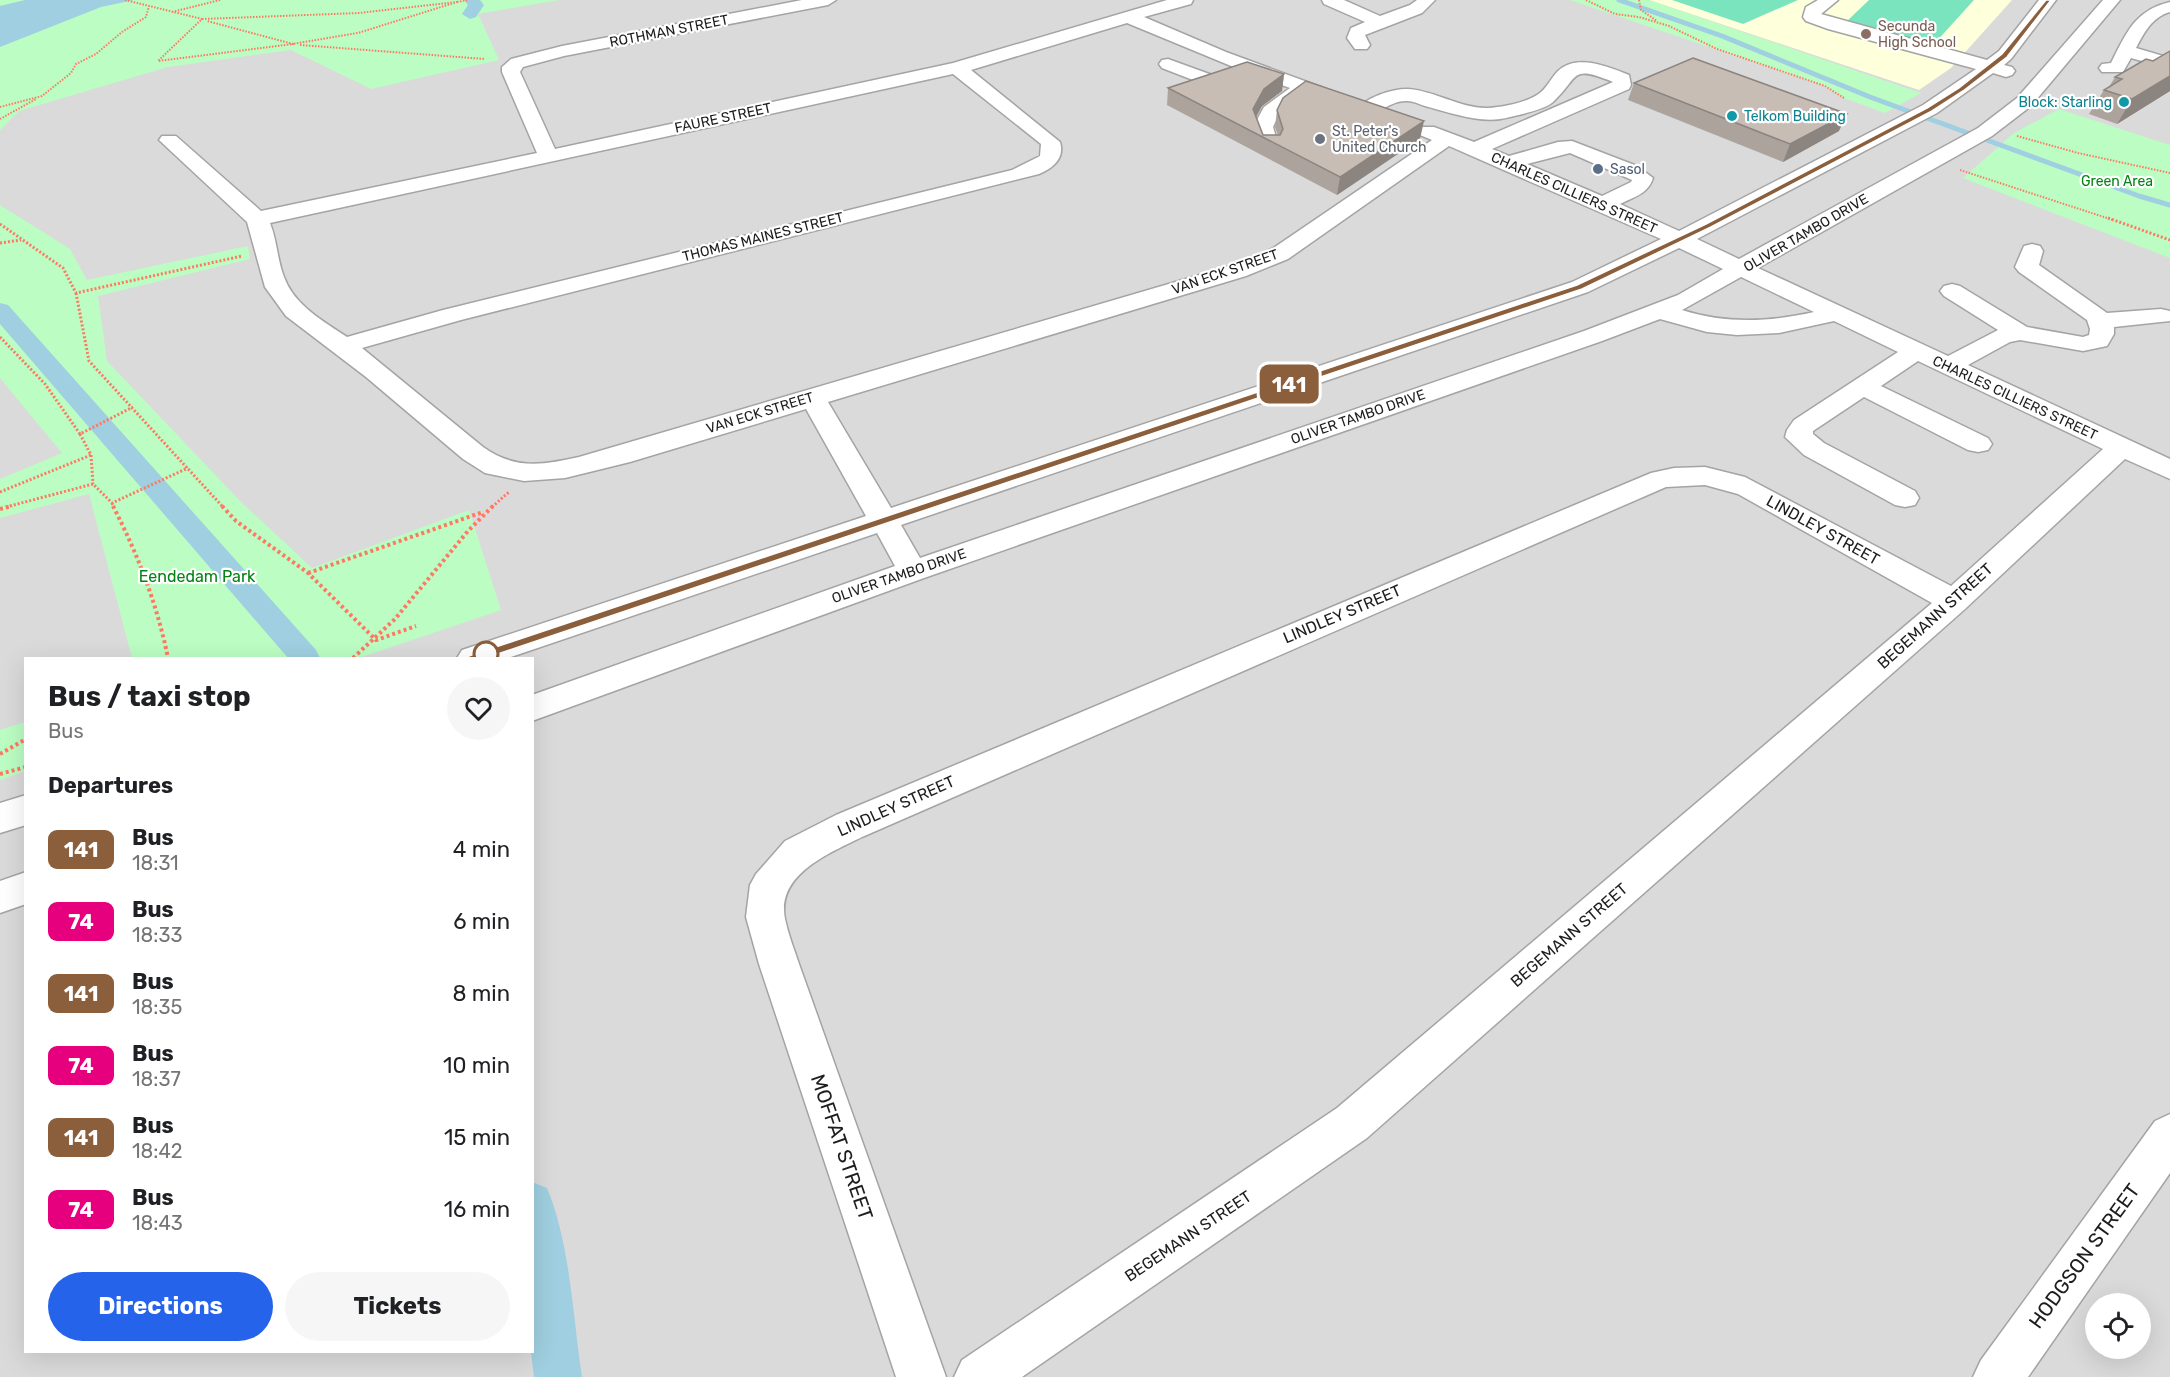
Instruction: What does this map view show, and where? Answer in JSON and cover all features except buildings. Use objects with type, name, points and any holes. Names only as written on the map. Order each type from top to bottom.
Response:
[{"type":"street","name":"ROTHMAN STREET","points":[[548,155],[516,85],[511,67],[539,56],[828,0]]},
{"type":"street","name":"FAURE STREET","points":[[257,219],[957,68],[1131,18],[1185,0]]},
{"type":"street","points":[[1330,0],[1379,22]]},
{"type":"street","points":[[1361,45],[1356,38],[1357,32],[1416,9],[1427,0]]},
{"type":"street","points":[[1830,0],[1812,11],[1812,17],[1819,21],[2042,81]]},
{"type":"street","points":[[476,657],[1580,287],[1709,225],[1920,115],[2005,55],[2048,0]]},
{"type":"street","name":"OLIVER TAMBO DRIVE","points":[[534,707],[913,571],[1593,336],[1686,300],[1741,270],[1802,232],[1982,134],[2024,102],[2112,0]]},
{"type":"street","points":[[2108,68],[2117,68],[2140,25],[2156,11],[2170,7]]},
{"type":"street","name":"CHARLES CILLIERS STREET","points":[[1131,18],[1303,88],[1475,148],[1613,209],[2170,470]]},
{"type":"street","points":[[1806,33],[1802,29],[1819,21]]},
{"type":"street","points":[[1856,49],[1897,52],[1917,48]]},
{"type":"street","points":[[2126,51],[2170,64]]},
{"type":"street","points":[[1168,64],[1211,81],[1253,68]]},
{"type":"street","name":"THOMAS MAINES STREET","points":[[342,346],[452,315],[1019,174],[1046,162],[1052,155],[1053,149],[1050,141],[957,68]]},
{"type":"street","points":[[1367,110],[1383,100],[1407,95],[1478,114],[1504,113],[1545,99],[1566,73],[1575,69],[1597,69],[1622,80],[1622,85],[1475,148]]},
{"type":"street","points":[[1269,147],[1263,127],[1271,111],[1303,88]]},
{"type":"street","name":"VAN ECK STREET","points":[[257,219],[261,228],[269,275],[282,296],[301,316],[342,346],[473,453],[490,464],[510,471],[536,472],[573,468],[620,456],[1170,292],[1280,254],[1448,138]]},
{"type":"street","points":[[169,140],[257,219]]},
{"type":"street","points":[[1508,163],[1558,148],[1572,147],[1630,170],[1643,178],[1640,186],[1613,209]]},
{"type":"street","points":[[1613,209],[1661,223],[1709,225]]},
{"type":"street","points":[[1612,271],[1635,252],[1639,244],[1613,209]]},
{"type":"street","points":[[1947,367],[2003,336],[2020,333],[2083,344],[2098,341],[2103,334],[2103,327],[2097,316],[2027,267],[2032,251]]},
{"type":"street","points":[[1952,291],[2020,333]]},
{"type":"street","points":[[1660,311],[1706,324],[1735,328],[1801,322],[1834,314]]},
{"type":"street","points":[[2100,321],[2161,316]]},
{"type":"street","points":[[1905,498],[1814,449],[1799,437],[1803,426],[1915,352]]},
{"type":"street","points":[[1863,387],[1978,444]]},
{"type":"street","points":[[812,397],[913,571]]},
{"type":"street","name":"BEGEMANN STREET","points":[[979,1377],[1352,1123],[1954,601],[2122,447]]},
{"type":"street","name":"LINDLEY STREET","points":[[765,917],[769,885],[798,852],[849,825],[1661,479],[1698,474],[1732,481],[1954,601]]},
{"type":"street","points":[[0,818],[24,811]]},
{"type":"street","points":[[0,897],[24,889]]},
{"type":"street","name":"MOFFAT STREET","points":[[765,917],[779,964],[921,1377]]},
{"type":"street","name":"HODGSON STREET","points":[[1998,1377],[2170,1136]]},
{"type":"path","points":[[125,0],[293,44],[485,59]]},
{"type":"path","points":[[171,12],[220,0]]},
{"type":"path","points":[[457,2],[358,33],[293,44],[158,61],[202,20],[359,13],[467,0]]},
{"type":"path","points":[[1586,0],[1615,14],[1639,17],[1661,24],[1718,49],[1824,86],[1844,98]]},
{"type":"path","points":[[1639,0],[1641,10],[1661,24]]},
{"type":"path","points":[[0,119],[42,96],[71,73],[76,64],[96,54],[122,32],[146,17],[149,6]]},
{"type":"path","points":[[0,107],[42,96]]},
{"type":"path","points":[[1982,134],[2170,173]]},
{"type":"path","points":[[1934,162],[2053,199],[2170,240]]},
{"type":"path","points":[[0,224],[63,268],[76,293],[89,361],[236,520],[308,573],[376,640]]},
{"type":"path","points":[[0,243],[21,240]]},
{"type":"path","points":[[76,293],[265,250]]},
{"type":"path","points":[[0,338],[45,384],[80,434],[91,455],[93,484],[112,503],[132,544],[163,624],[168,657]]},
{"type":"path","points":[[80,434],[133,407]]},
{"type":"path","points":[[0,492],[91,455]]},
{"type":"path","points":[[112,503],[188,468]]},
{"type":"path","points":[[354,657],[376,640],[485,511],[536,472]]},
{"type":"path","points":[[0,509],[93,484]]},
{"type":"path","points":[[308,573],[485,511]]},
{"type":"path","points":[[376,640],[416,626]]},
{"type":"path","points":[[0,754],[24,740]]},
{"type":"path","points":[[0,774],[24,768]]},
{"type":"shaded area","points":[[0,0],[2170,0],[2170,1377],[0,1377]]},
{"type":"shaded area","name":"Secunda High School","points":[[1649,0],[2012,0],[1951,68],[1919,90]]},
{"type":"green space","points":[[0,0],[559,0],[478,14],[499,60],[371,89],[291,50],[168,67],[19,111],[0,130]]},
{"type":"green space","points":[[1570,0],[1649,0],[1921,93],[1885,113],[1844,98],[1824,86]]},
{"type":"green space","points":[[1672,0],[1798,0],[1743,24]]},
{"type":"green space","points":[[1869,0],[1974,0],[1934,44],[1846,22]]},
{"type":"green space","name":"Green Area","points":[[2059,109],[2170,145],[2170,258],[1963,178],[2014,133]]},
{"type":"green space","name":"Eendedam Park","points":[[0,205],[70,249],[87,280],[248,246],[250,259],[98,296],[107,361],[241,502],[312,568],[469,510],[501,610],[362,657],[132,657],[89,494],[0,518],[0,479],[62,453],[0,378]]},
{"type":"green space","points":[[24,722],[24,771],[0,780],[0,730]]},
{"type":"water","points":[[25,0],[134,0],[101,7],[0,47],[0,6]]},
{"type":"waterway","points":[[470,14],[476,5],[472,0]]},
{"type":"waterway","points":[[1619,0],[1722,36],[1870,97],[2139,196],[2170,205]]},
{"type":"waterway","points":[[0,310],[304,657]]},
{"type":"waterway","points":[[534,1213],[541,1246],[558,1377]]},
{"type":"bus line","name":"141","points":[[476,657],[1580,287],[1709,225],[1930,109],[1961,89],[2005,55],[2048,0]]},
{"type":"place","name":"Secunda High School","points":[[1866,34]]},
{"type":"place","name":"Block: Starling","points":[[2124,102]]},
{"type":"place","name":"Telkom Building","points":[[1732,116]]},
{"type":"place","name":"St. Peter's United Church","points":[[1320,139]]},
{"type":"place","name":"Sasol","points":[[1598,169]]}]
